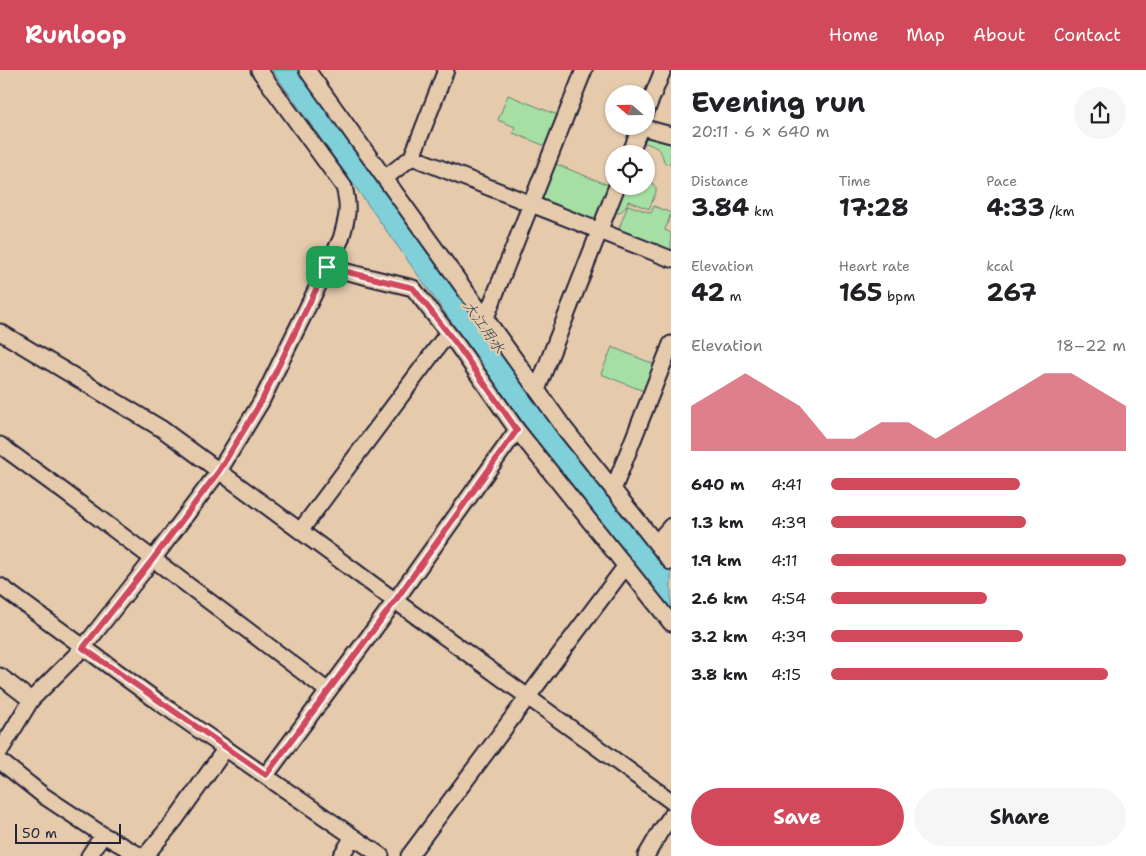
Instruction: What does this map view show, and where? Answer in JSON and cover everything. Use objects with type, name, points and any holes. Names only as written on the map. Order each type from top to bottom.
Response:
[{"type":"street","points":[[0,751],[31,700],[83,648],[219,471],[261,402],[341,239],[347,218],[348,203],[344,188],[259,70]]},
{"type":"street","points":[[385,178],[412,157],[446,70]]},
{"type":"street","points":[[485,320],[584,70]]},
{"type":"street","points":[[655,90],[663,70]]},
{"type":"street","points":[[312,73],[485,320],[565,429],[614,490],[663,544],[671,562]]},
{"type":"street","points":[[655,131],[671,135]]},
{"type":"street","points":[[412,157],[671,259]]},
{"type":"street","points":[[537,390],[614,195]]},
{"type":"street","points":[[327,267],[413,288],[448,333],[517,430],[671,623]]},
{"type":"street","points":[[300,531],[448,333]]},
{"type":"street","points":[[2,338],[162,429],[671,801]]},
{"type":"street","points":[[614,490],[671,344]]},
{"type":"street","points":[[266,775],[395,601],[517,430]]},
{"type":"street","points":[[0,445],[328,691]]},
{"type":"street","points":[[663,544],[671,526]]},
{"type":"street","points":[[409,856],[625,566]]},
{"type":"street","points":[[0,586],[83,648],[381,856]]},
{"type":"street","points":[[0,676],[31,700]]},
{"type":"street","points":[[0,721],[14,728]]},
{"type":"street","points":[[145,856],[175,820],[226,748]]},
{"type":"street","points":[[0,761],[44,796],[103,835],[141,856]]},
{"type":"street","points":[[646,856],[671,816]]},
{"type":"street","points":[[90,856],[103,835]]},
{"type":"street","points":[[341,856],[353,838]]},
{"type":"green space","points":[[508,95],[560,116],[548,147],[513,133],[515,127],[498,120]]},
{"type":"green space","points":[[650,136],[671,141],[671,162],[668,164],[664,162],[662,155],[655,145],[646,143],[643,145],[642,140]]},
{"type":"green space","points":[[553,163],[605,184],[605,195],[607,195],[598,218],[591,220],[545,203],[541,194]]},
{"type":"green space","points":[[620,195],[655,195],[649,209],[628,201],[626,207],[619,213],[613,212]]},
{"type":"green space","points":[[628,205],[651,213],[654,206],[671,213],[665,230],[671,233],[671,252],[618,231]]},
{"type":"green space","points":[[612,347],[656,365],[646,392],[601,374]]},
{"type":"water","points":[[272,70],[300,70],[559,433],[671,573],[671,610],[547,456]]},
{"type":"route","points":[[327,267],[413,288],[458,346],[480,380],[517,430],[395,601],[266,775],[83,648],[219,471],[261,402],[327,267]]},
{"type":"water label","name":"大江用水","points":[[484,327]]}]
